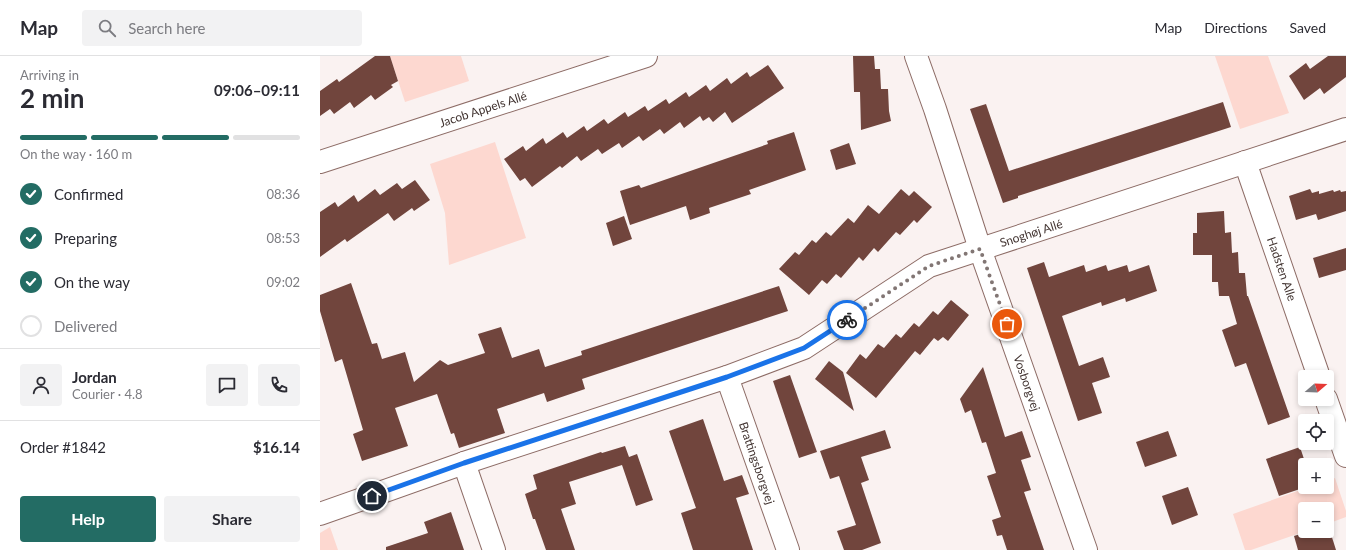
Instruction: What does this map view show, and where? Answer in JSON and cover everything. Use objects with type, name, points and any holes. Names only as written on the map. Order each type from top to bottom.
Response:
[{"type":"street","name":"Jacob Appels Allé","points":[[320,162],[646,56]]},
{"type":"street","name":"Vosborgvej","points":[[916,56],[935,109],[980,249],[1086,550]]},
{"type":"street","name":"Snoghøj Allé","points":[[320,513],[464,463],[727,377],[804,348],[929,266],[1346,128]]},
{"type":"street","name":"Hadsten Alle","points":[[1245,162],[1317,370]]},
{"type":"street","name":"Brattingsborgvej","points":[[727,377],[788,550]]},
{"type":"street","points":[[1328,406],[1346,456]]},
{"type":"street","points":[[464,463],[494,550]]},
{"type":"shaded area","points":[[390,56],[461,56],[469,81],[405,102]]},
{"type":"shaded area","points":[[1215,56],[1268,56],[1289,113],[1240,129]]},
{"type":"shaded area","points":[[495,142],[526,238],[449,265],[445,213],[430,164]]},
{"type":"shaded area","points":[[1334,478],[1346,511],[1346,517],[1334,521],[1334,502],[1298,502],[1298,534],[1251,550],[1245,550],[1233,514],[1298,491],[1298,494],[1334,494]]},
{"type":"shaded area","points":[[330,527],[338,550],[320,550],[320,533]]},
{"type":"building","points":[[375,56],[390,56],[398,81],[391,85],[393,87],[375,100],[371,95],[354,108],[350,102],[334,114],[330,109],[320,116],[320,91],[337,79],[339,82]]},
{"type":"building","points":[[853,56],[874,56],[875,69],[880,69],[881,89],[888,89],[891,121],[861,130],[860,92],[854,92]]},
{"type":"building","points":[[1328,56],[1346,56],[1346,77],[1324,94],[1320,88],[1304,100],[1289,76],[1306,63],[1310,69]]},
{"type":"building","points":[[768,65],[784,88],[732,123],[725,112],[713,122],[709,117],[703,121],[700,116],[684,128],[680,122],[664,134],[660,129],[643,141],[639,136],[622,148],[619,143],[602,154],[598,149],[581,161],[577,156],[562,168],[560,166],[532,187],[525,178],[520,181],[504,159],[523,146],[526,151],[543,138],[546,144],[563,132],[567,138],[584,126],[587,131],[604,119],[608,124],[625,112],[628,117],[645,106],[648,111],[666,99],[669,104],[686,92],[689,97],[706,85],[710,91],[727,78],[731,84],[747,72],[750,77]]},
{"type":"building","points":[[1223,102],[1231,127],[1018,196],[1018,198],[1003,203],[970,109],[986,104],[1009,171]]},
{"type":"building","points":[[794,132],[806,170],[749,190],[751,194],[709,208],[710,213],[690,220],[686,206],[630,225],[620,191],[639,185],[641,188],[768,144],[767,141]]},
{"type":"building","points":[[849,143],[856,164],[836,170],[830,150]]},
{"type":"building","points":[[415,180],[430,200],[414,211],[412,208],[394,221],[388,213],[347,242],[345,239],[320,257],[320,212],[335,202],[338,207],[354,195],[358,202],[375,189],[380,195],[397,183],[402,189]]},
{"type":"building","points":[[901,189],[909,196],[914,191],[932,207],[917,223],[914,220],[900,235],[896,232],[878,252],[874,248],[863,261],[859,257],[841,278],[836,274],[827,284],[822,280],[809,295],[779,269],[795,252],[799,255],[812,240],[816,243],[826,232],[831,236],[848,218],[854,223],[868,205],[879,214]]},
{"type":"building","points":[[1310,189],[1312,193],[1319,191],[1319,194],[1333,190],[1334,192],[1340,190],[1341,192],[1346,191],[1346,211],[1318,220],[1316,214],[1296,220],[1289,196]]},
{"type":"building","points":[[1224,211],[1225,233],[1231,232],[1232,253],[1238,252],[1239,273],[1245,273],[1247,296],[1290,417],[1268,425],[1246,363],[1235,367],[1222,330],[1237,324],[1229,296],[1219,296],[1218,282],[1212,282],[1212,255],[1193,255],[1193,233],[1197,233],[1197,213]]},
{"type":"building","points":[[624,216],[632,239],[613,246],[606,223]]},
{"type":"building","points":[[1346,248],[1346,270],[1319,278],[1313,258]]},
{"type":"building","points":[[1044,262],[1049,277],[1084,265],[1086,272],[1106,265],[1108,271],[1127,265],[1129,272],[1149,265],[1157,291],[1126,302],[1125,298],[1102,306],[1101,302],[1062,316],[1079,366],[1103,357],[1110,377],[1092,383],[1102,413],[1078,421],[1027,268]]},
{"type":"building","points":[[351,283],[372,344],[377,343],[382,359],[405,352],[414,382],[440,360],[448,365],[485,353],[478,334],[501,327],[512,358],[539,349],[545,367],[582,355],[581,351],[779,286],[788,311],[582,379],[585,389],[547,402],[544,393],[497,409],[505,433],[459,448],[454,433],[451,434],[437,394],[395,408],[408,446],[362,461],[353,434],[363,430],[342,359],[335,362],[320,311],[320,295]]},
{"type":"building","points":[[951,300],[969,315],[948,341],[943,337],[938,341],[934,338],[920,355],[915,351],[876,398],[846,373],[860,354],[866,359],[878,344],[884,348],[896,334],[901,338],[914,323],[919,327],[933,311],[938,315]]},
{"type":"building","points":[[829,361],[843,372],[854,411],[815,379]]},
{"type":"building","points":[[983,367],[1005,437],[1022,431],[1031,457],[1021,460],[1031,490],[1024,492],[1044,550],[1007,550],[1002,535],[997,536],[992,520],[1001,517],[987,476],[996,473],[986,442],[982,443],[971,410],[965,413],[960,399]]},
{"type":"building","points":[[790,375],[817,452],[799,458],[773,381]]},
{"type":"building","points":[[703,419],[724,481],[742,475],[749,494],[736,498],[753,550],[693,550],[681,513],[696,508],[669,431]]},
{"type":"building","points":[[885,430],[891,448],[861,457],[869,480],[861,483],[881,543],[862,550],[844,550],[837,531],[856,525],[839,476],[830,479],[820,451]]},
{"type":"building","points":[[1168,431],[1177,456],[1145,467],[1136,442]]},
{"type":"building","points":[[625,446],[629,457],[637,454],[653,500],[636,506],[622,465],[569,482],[576,504],[561,509],[575,550],[546,550],[535,519],[533,519],[525,494],[537,489],[533,475],[601,452],[602,453]]},
{"type":"building","points":[[1298,448],[1298,450],[1301,450],[1304,458],[1298,458],[1298,490],[1279,496],[1266,459]]},
{"type":"building","points":[[1188,487],[1198,515],[1172,525],[1162,496]]},
{"type":"building","points":[[451,512],[464,550],[386,550],[386,547],[428,533],[424,522]]},
{"type":"building","points":[[1298,535],[1298,538],[1332,538],[1336,550],[1298,550],[1294,536]]},
{"type":"way so far","points":[[847,320],[929,266],[980,249],[1007,324]]},
{"type":"route","points":[[372,496],[464,463],[727,377],[804,348],[847,320]]}]
